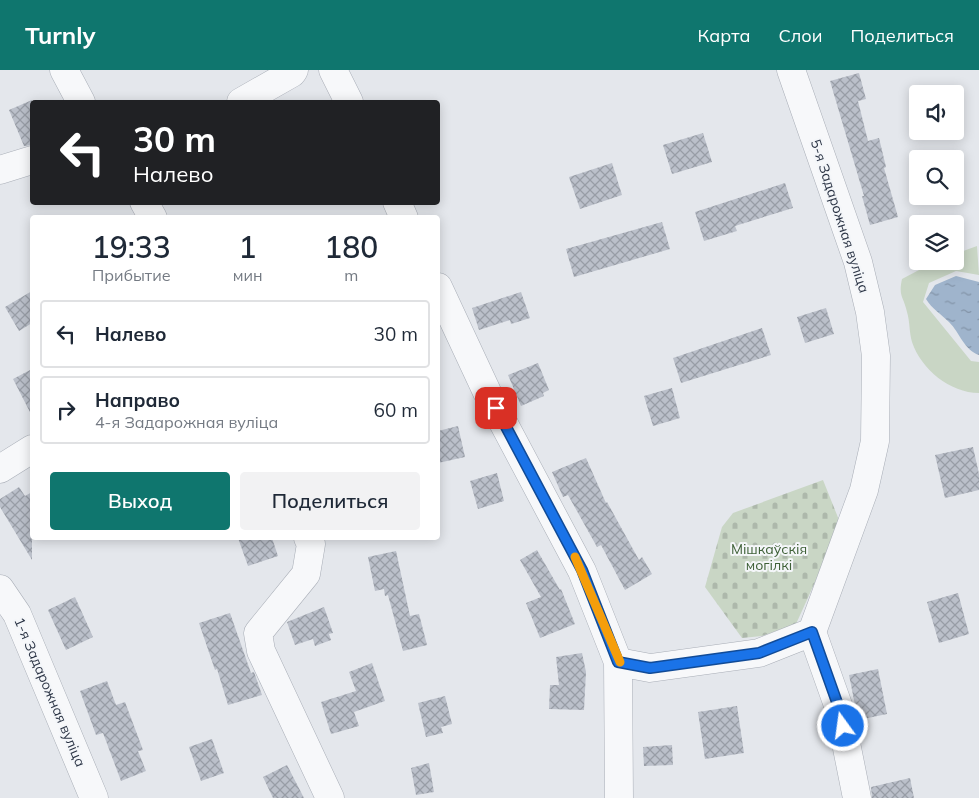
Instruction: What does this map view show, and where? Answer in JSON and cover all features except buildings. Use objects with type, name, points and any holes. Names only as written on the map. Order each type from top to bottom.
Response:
[{"type":"street","points":[[64,70],[80,100]]},
{"type":"street","points":[[245,100],[292,73],[294,70]]},
{"type":"street","points":[[333,70],[348,100]]},
{"type":"street","name":"5-я Задарожная вуліца","points":[[791,70],[858,262],[870,312],[876,356],[875,441],[864,490],[812,632]]},
{"type":"street","points":[[0,170],[30,161]]},
{"type":"street","points":[[440,292],[488,392],[582,570],[618,662],[619,798]]},
{"type":"street","points":[[0,468],[30,450]]},
{"type":"street","points":[[309,540],[311,544],[306,574],[258,633],[261,652],[330,798]]},
{"type":"street","name":"1-я Задарожная вуліца","points":[[0,589],[17,614],[94,798]]},
{"type":"street","points":[[618,662],[650,668],[759,653],[812,632],[839,708],[858,798]]},
{"type":"green space","points":[[977,246],[979,275],[956,271],[929,283],[923,302],[971,361],[979,362],[979,393],[968,392],[947,384],[938,378],[922,361],[912,342],[901,290],[902,279],[919,270],[964,270],[964,251]]},
{"type":"green space","name":"Мішкаўскія могілкі","points":[[823,480],[841,525],[796,624],[762,636],[742,638],[705,587],[722,527],[733,513]]},
{"type":"water","points":[[956,276],[979,282],[979,355],[974,353],[962,341],[953,326],[926,299],[935,285]]},
{"type":"slow traffic","points":[[575,557],[582,570],[618,662],[620,662]]},
{"type":"route","points":[[496,408],[582,570],[618,662],[650,668],[759,653],[812,632],[839,708],[843,726]]}]
